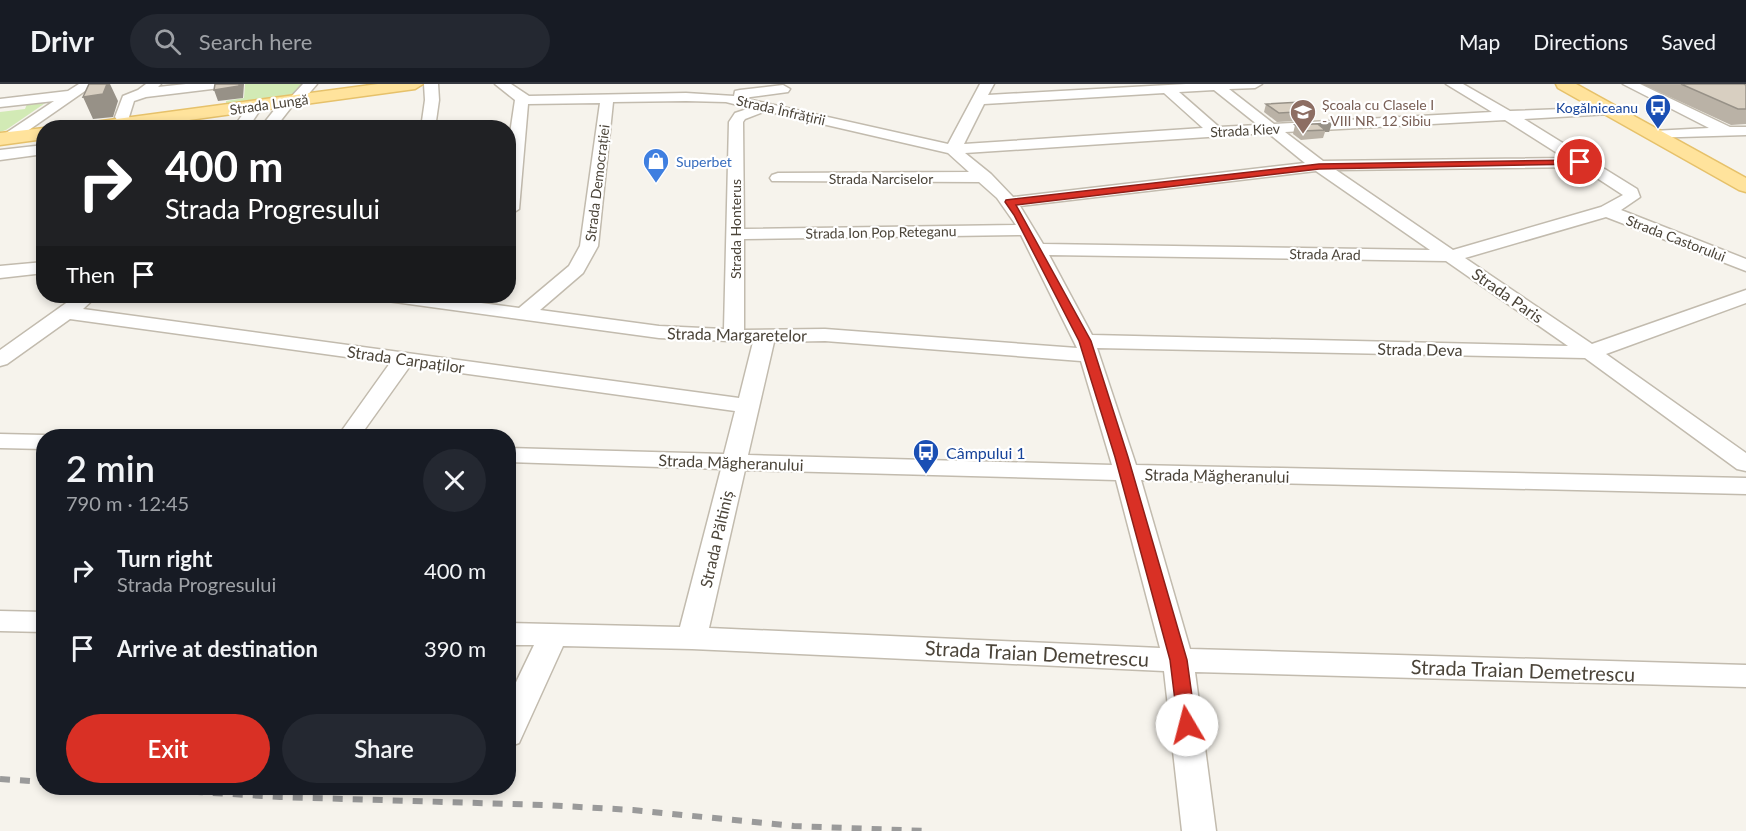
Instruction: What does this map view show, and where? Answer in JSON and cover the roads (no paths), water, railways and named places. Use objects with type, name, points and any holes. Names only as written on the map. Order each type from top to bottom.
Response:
[{"type":"main road","name":"Strada Lungă","points":[[150,120],[415,84]]},
{"type":"main road","points":[[1564,84],[1746,186]]},
{"type":"main road","points":[[3,144],[36,135]]},
{"type":"street","points":[[37,120],[88,84]]},
{"type":"street","points":[[124,120],[122,117],[128,99],[148,89],[220,84]]},
{"type":"street","points":[[275,120],[310,84]]},
{"type":"street","points":[[429,120],[432,100],[431,84]]},
{"type":"street","points":[[502,84],[522,99],[516,148]]},
{"type":"street","points":[[1199,831],[1196,790],[1178,660],[1126,472],[1087,348],[1027,230],[1010,202],[953,150],[982,92],[1167,89],[1255,84]]},
{"type":"street","points":[[1453,84],[1584,162]]},
{"type":"street","points":[[1630,84],[1726,131]]},
{"type":"street","name":"Strada Paris","points":[[1215,85],[1319,166],[1590,352],[1746,464]]},
{"type":"street","points":[[714,97],[783,89]]},
{"type":"street","points":[[1167,89],[1216,132]]},
{"type":"street","points":[[0,103],[73,94]]},
{"type":"street","name":"Strada Înfrățirii","points":[[522,99],[714,97],[767,106],[953,150]]},
{"type":"street","name":"Strada Democrației","points":[[525,313],[576,268],[589,246],[607,98]]},
{"type":"street","points":[[245,120],[255,106]]},
{"type":"street","name":"Strada Honterus","points":[[734,336],[737,120],[740,116],[767,106]]},
{"type":"street","name":"Strada Kiev","points":[[953,150],[977,146],[1270,128],[1610,110]]},
{"type":"street","points":[[3,144],[36,120]]},
{"type":"street","points":[[1653,135],[1746,130]]},
{"type":"street","points":[[3,144],[36,148]]},
{"type":"street","points":[[1010,202],[1319,166],[1584,162]]},
{"type":"street","name":"Strada Arad","points":[[1037,249],[1451,256],[1607,211],[1628,200],[1633,194],[1584,162]]},
{"type":"street","name":"Strada Narciselor","points":[[778,178],[985,177]]},
{"type":"street","name":"Strada Castorului","points":[[1607,211],[1746,266]]},
{"type":"street","name":"Strada Ion Pop Reteganu","points":[[734,234],[1027,230]]},
{"type":"street","points":[[0,272],[35,268]]},
{"type":"street","name":"Strada Deva","points":[[1087,348],[1590,352],[1746,296]]},
{"type":"street","points":[[0,360],[78,303]]},
{"type":"street","name":"Strada Margaretelor","points":[[444,303],[659,332],[734,336],[825,335],[1087,348]]},
{"type":"street","name":"Strada Carpaților","points":[[64,312],[747,406]]},
{"type":"street","name":"Strada Păltiniș","points":[[692,638],[765,335]]},
{"type":"street","points":[[354,429],[404,359]]},
{"type":"street","points":[[0,441],[36,442]]},
{"type":"street","name":"Strada Măgheranului","points":[[516,455],[1152,474],[1746,486]]},
{"type":"street","points":[[0,621],[36,622]]},
{"type":"street","name":"Strada Traian Demetrescu","points":[[516,634],[692,638],[1178,660],[1746,676]]},
{"type":"street","points":[[516,716],[553,635]]},
{"type":"railway","points":[[0,779],[36,781]]},
{"type":"railway","points":[[247,795],[544,805],[633,810],[794,826],[926,831]]},
{"type":"place","name":"Kogălniceanu","points":[[1658,130]]},
{"type":"place","name":"Școala cu Clasele I - VIII NR. 12 Sibiu","points":[[1303,135]]},
{"type":"place","name":"Superbet","points":[[656,184]]},
{"type":"place","name":"Câmpului 1","points":[[926,475]]}]
